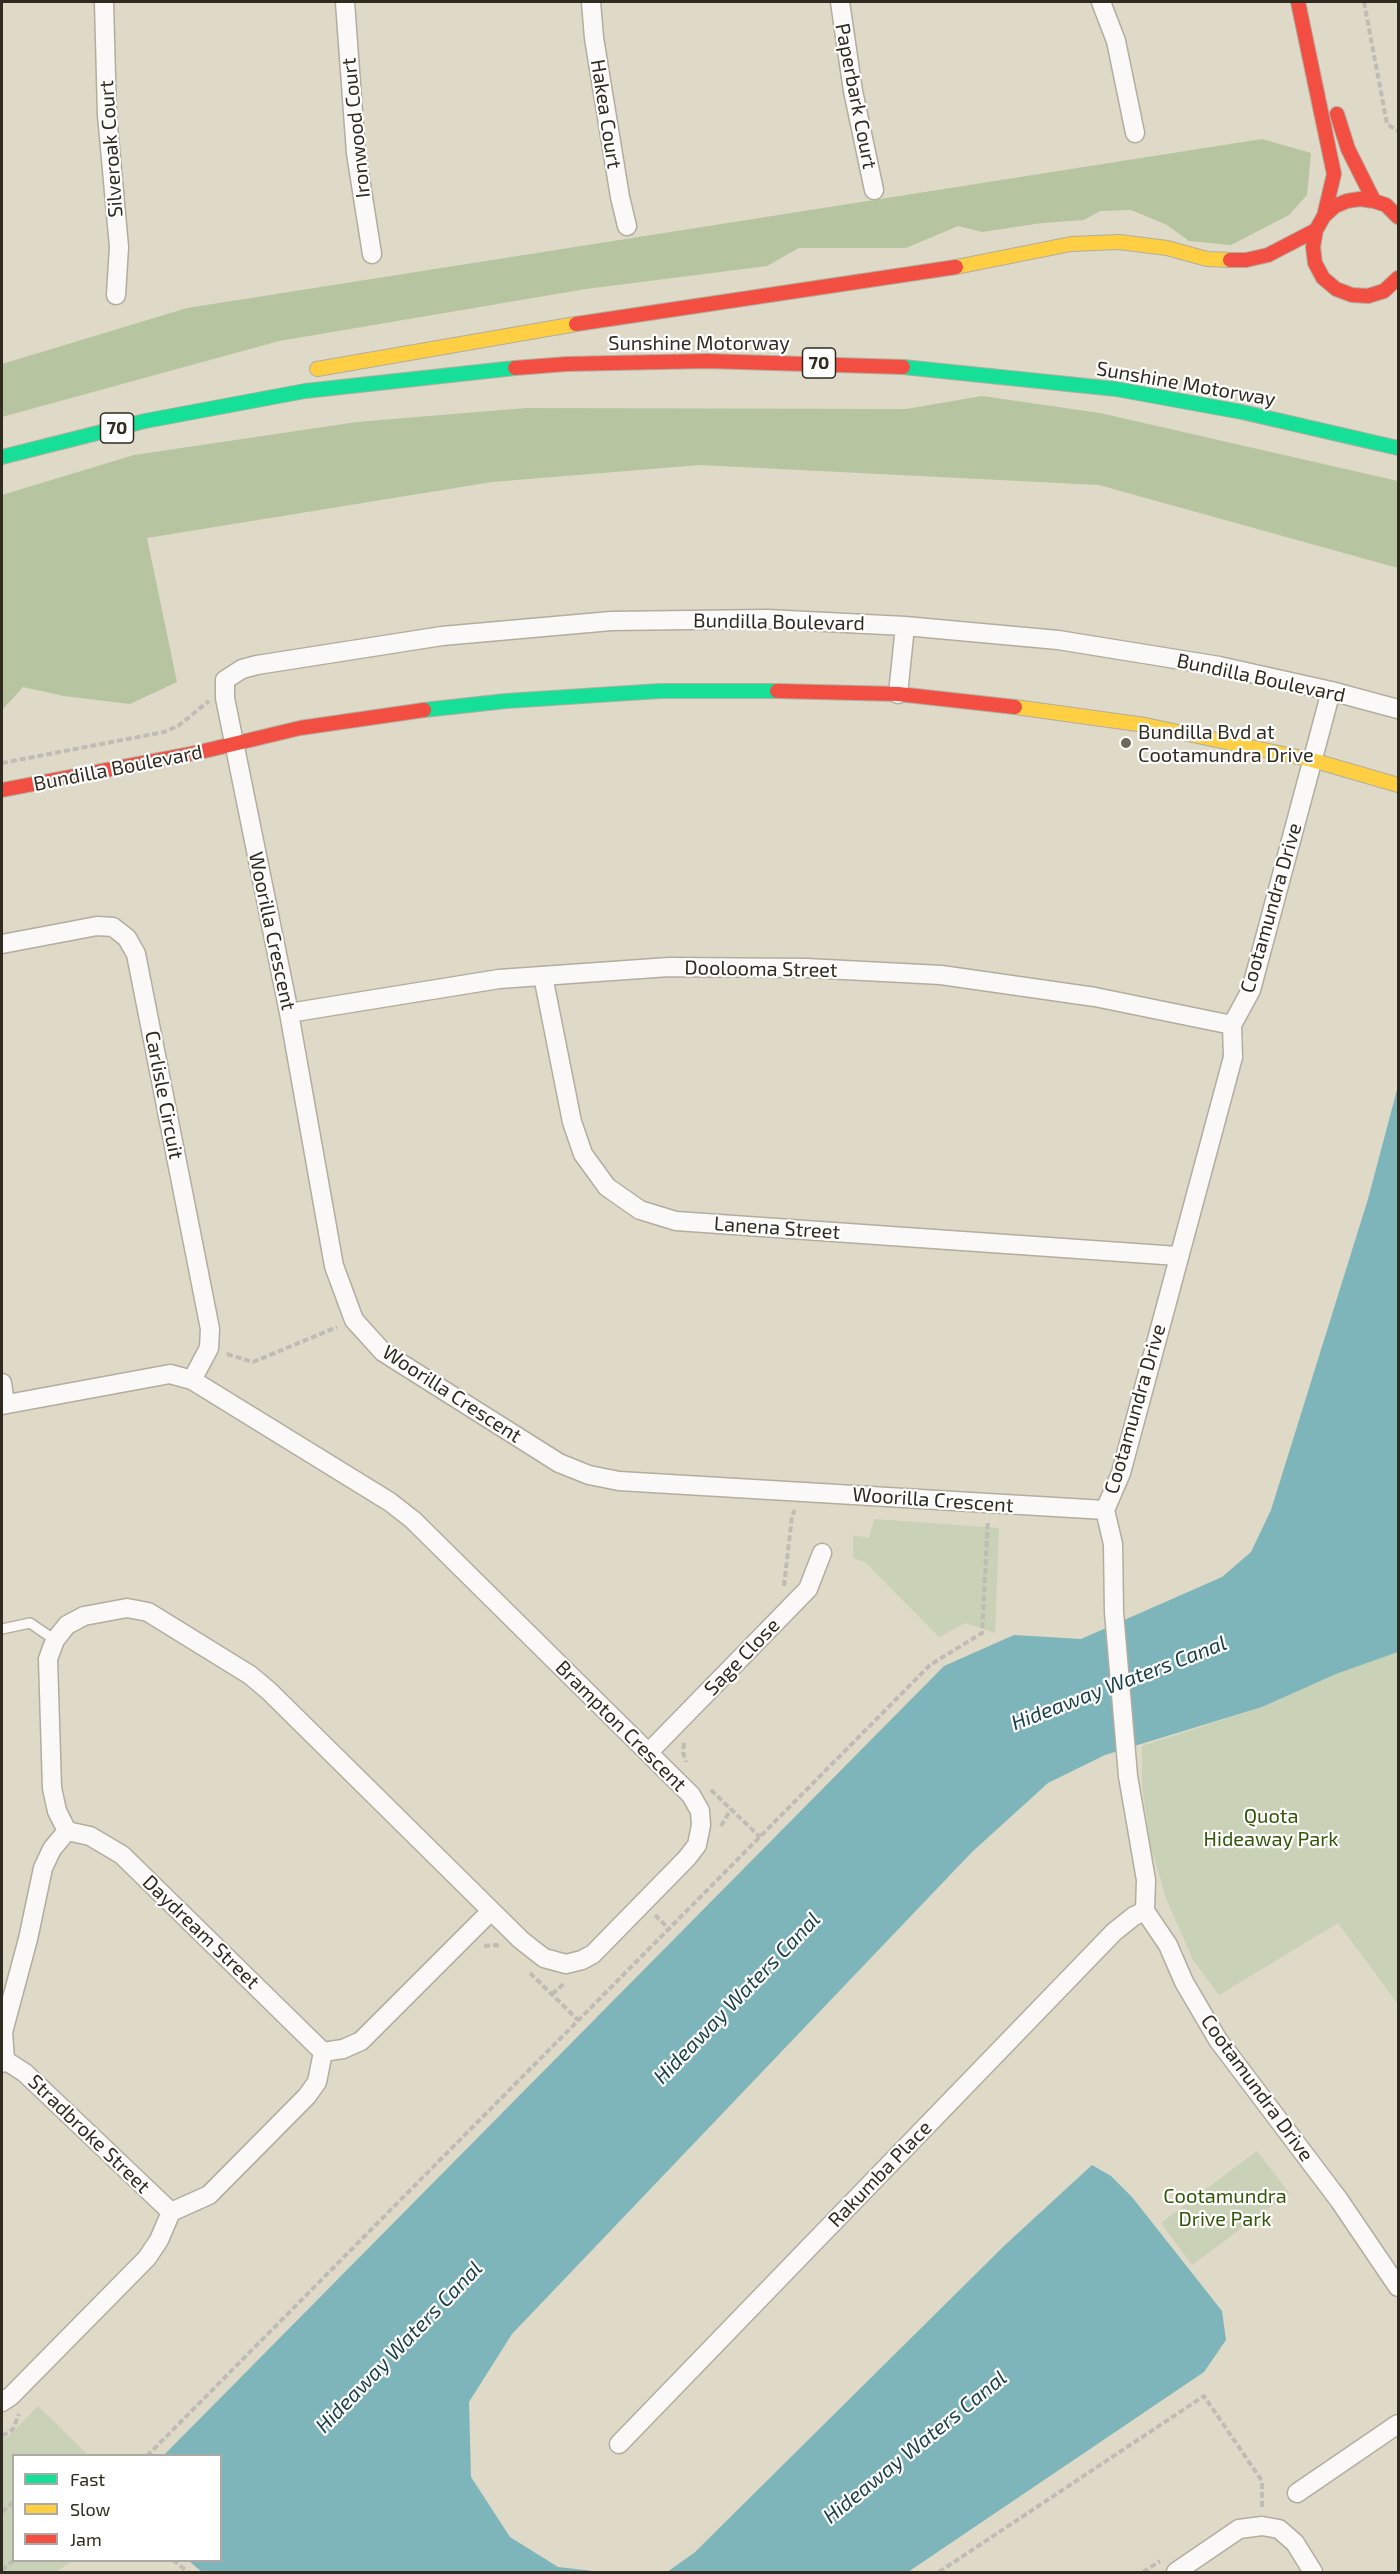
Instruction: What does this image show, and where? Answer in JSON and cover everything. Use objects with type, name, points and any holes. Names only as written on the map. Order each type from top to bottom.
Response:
[{"type":"main road","points":[[1298,2],[1334,174],[1324,216],[1316,230],[1313,247],[1315,263],[1323,278],[1336,289],[1352,295],[1368,296],[1384,291],[1398,291]]},
{"type":"main road","points":[[1334,96],[1340,131],[1374,201]]},
{"type":"main road","points":[[1324,216],[1335,206],[1360,199],[1386,205],[1398,217]]},
{"type":"main road","points":[[308,371],[506,335],[975,264],[1071,244],[1119,242],[1167,248],[1207,259],[1246,260],[1268,255],[1316,230]]},
{"type":"main road","points":[[1384,291],[1398,279]]},
{"type":"main road","name":"Sunshine Motorway","points":[[2,457],[79,436],[316,390],[471,371],[634,362],[791,362],[974,373],[1116,389],[1242,412],[1398,447]]},
{"type":"main road","points":[[235,404],[249,390]]},
{"type":"main road","name":"Bundilla Boulevard","points":[[2,790],[234,744],[300,728],[369,717],[506,701],[660,691],[897,694],[1028,708],[1145,725],[1312,760],[1398,785]]},
{"type":"street","name":"Silveroak Court","points":[[104,2],[107,115],[119,247],[116,295]]},
{"type":"street","name":"Ironwood Court","points":[[345,2],[356,153],[372,254]]},
{"type":"street","name":"Hakea Court","points":[[591,2],[597,59],[627,226]]},
{"type":"street","name":"Paperbark Court","points":[[840,2],[843,35],[853,91],[874,190]]},
{"type":"street","points":[[1101,2],[1116,41],[1135,133]]},
{"type":"street","name":"Bundilla Boulevard","points":[[234,744],[224,689],[225,680],[242,669],[442,636],[611,621],[767,619],[905,626],[1058,640],[1219,666],[1331,691],[1398,709]]},
{"type":"street","points":[[897,694],[905,626]]},
{"type":"street","name":"Cootamundra Drive","points":[[1331,691],[1251,990],[1232,1024],[1233,1057],[1121,1473],[1105,1510],[1113,1544],[1114,1612],[1128,1776],[1146,1880],[1145,1911],[1168,1945],[1184,1982],[1218,2040],[1339,2199],[1398,2287]]},
{"type":"street","name":"Woorilla Crescent","points":[[234,744],[289,1013],[334,1266],[354,1320],[382,1352],[559,1463],[589,1475],[619,1481],[1105,1510]]},
{"type":"street","name":"Carlisle Circuit","points":[[2,944],[97,926],[113,927],[127,938],[136,954],[210,1329],[209,1348]]},
{"type":"street","name":"Doolooma Street","points":[[289,1013],[499,979],[669,967],[806,968],[941,975],[1095,997],[1232,1024]]},
{"type":"street","name":"Lanena Street","points":[[543,976],[572,1122],[583,1154],[607,1187],[640,1210],[676,1221],[1178,1256]]},
{"type":"street","points":[[192,1380],[209,1348]]},
{"type":"street","name":"Brampton Crescent","points":[[3,1405],[170,1374],[192,1380],[390,1502],[413,1520],[691,1795],[700,1811],[701,1826],[697,1845],[687,1858],[593,1953],[582,1960],[566,1964],[544,1958],[491,1911],[269,1691],[250,1675],[148,1612],[127,1608],[84,1616],[67,1625],[55,1640]]},
{"type":"street","points":[[2,1383],[3,1405]]},
{"type":"street","name":"Sage Close","points":[[649,1752],[808,1589],[822,1553]]},
{"type":"street","points":[[3,2061],[3,2032],[28,1939],[43,1869],[52,1849],[67,1830],[57,1811],[52,1788],[48,1659],[55,1640]]},
{"type":"street","name":"Daydream Street","points":[[67,1830],[90,1836],[122,1855],[323,2052]]},
{"type":"street","points":[[2,2402],[11,2397],[147,2258],[159,2240],[171,2212],[209,2195],[307,2096],[316,2082],[323,2052],[343,2049],[361,2041],[491,1911]]},
{"type":"street","name":"Rakumba Place","points":[[619,2444],[1114,1932],[1134,1916],[1145,1911]]},
{"type":"street","name":"Stradbroke Street","points":[[3,2061],[25,2073],[171,2212]]},
{"type":"street","points":[[1298,2493],[1398,2424]]},
{"type":"street","points":[[1176,2572],[1239,2529],[1262,2526],[1279,2529],[1294,2543],[1313,2572]]},
{"type":"lane","points":[[2,1629],[30,1623],[55,1640]]},
{"type":"path","points":[[1364,2],[1388,124],[1398,131]]},
{"type":"path","points":[[2,763],[164,732],[178,726],[210,701]]},
{"type":"path","points":[[209,1348],[253,1362],[354,1320]]},
{"type":"path","points":[[149,2454],[930,1665],[982,1633],[989,1504]]},
{"type":"path","points":[[782,1592],[787,1578],[793,1510]]},
{"type":"path","points":[[685,1737],[683,1752],[689,1768]]},
{"type":"path","points":[[706,1784],[760,1837]]},
{"type":"path","points":[[479,1949],[496,1944],[506,1949]]},
{"type":"path","points":[[529,1972],[579,2020]]},
{"type":"path","points":[[939,2572],[1204,2396],[1262,2481],[1262,2526]]},
{"type":"path","points":[[2,2435],[13,2429],[22,2412]]},
{"type":"path","points":[[175,2562],[188,2572]]},
{"type":"green space","points":[[1262,139],[1311,153],[1307,195],[1289,215],[1231,245],[1189,241],[1167,225],[1131,210],[1100,211],[1084,220],[1042,223],[982,232],[958,226],[906,248],[799,248],[767,266],[586,289],[279,341],[2,417],[2,364],[187,308]]},
{"type":"green space","points":[[982,396],[1100,413],[1398,481],[1398,568],[1099,485],[700,465],[492,482],[147,538],[177,682],[130,704],[64,696],[23,687],[2,710],[2,495],[134,455],[357,422],[526,408],[906,409]]},
{"type":"green space","points":[[874,1519],[999,1528],[995,1633],[965,1623],[939,1637],[865,1562],[853,1558],[853,1535],[869,1538]]},
{"type":"green space","name":"Quota Hideaway Park","points":[[1398,1652],[1398,2004],[1338,1923],[1219,1995],[1193,1960],[1166,1898],[1150,1844],[1142,1784],[1142,1746],[1262,1707],[1336,1674]]},
{"type":"green space","name":"Cootamundra Drive Park","points":[[1257,2151],[1289,2193],[1192,2265],[1161,2223]]},
{"type":"green space","points":[[38,2406],[87,2454],[12,2454],[12,2562],[71,2562],[55,2572],[2,2572],[2,2437],[8,2437]]},
{"type":"water","name":"Hideaway Waters Canal","points":[[1398,1086],[1398,1652],[1336,1674],[1262,1707],[1105,1755],[1048,1783],[972,1852],[512,2334],[469,2402],[471,2477],[510,2537],[558,2567],[602,2572],[202,2572],[190,2562],[222,2562],[222,2454],[165,2454],[944,1666],[1014,1635],[1081,1639],[1222,1577],[1251,1552],[1271,1510],[1368,1199]]},
{"type":"water","name":"Hideaway Waters Canal","points":[[1092,2165],[1111,2176],[1132,2197],[1222,2311],[1226,2340],[1204,2372],[908,2572],[667,2572],[694,2553],[1005,2245]]},
{"type":"traffic: fast","points":[[903,367],[1116,389],[1242,412],[1398,448]]},
{"type":"traffic: fast","points":[[2,457],[145,421],[305,391],[515,368]]},
{"type":"traffic: fast","points":[[424,710],[506,701],[660,691],[777,691]]},
{"type":"traffic: slow","points":[[956,267],[1071,244],[1119,242],[1167,248],[1207,259],[1230,260]]},
{"type":"traffic: slow","points":[[317,369],[576,324]]},
{"type":"traffic: slow","points":[[1015,707],[1145,725],[1312,760],[1398,785]]},
{"type":"traffic: jam","points":[[1298,2],[1334,174],[1324,216]]},
{"type":"traffic: jam","points":[[1337,114],[1348,149],[1374,201]]},
{"type":"traffic: jam","points":[[1398,217],[1386,205],[1374,201],[1360,199],[1347,201],[1335,206],[1324,216],[1316,230],[1313,247],[1315,263],[1323,278],[1336,289],[1352,295],[1368,296],[1384,291],[1398,278]]},
{"type":"traffic: jam","points":[[1230,260],[1246,260],[1268,255],[1316,230]]},
{"type":"traffic: jam","points":[[576,324],[956,267]]},
{"type":"traffic: jam","points":[[515,368],[567,364],[707,361],[903,367]]},
{"type":"traffic: jam","points":[[777,691],[898,694],[1015,707]]},
{"type":"traffic: jam","points":[[2,790],[200,752],[300,728],[424,710]]},
{"type":"place","name":"Bundilla Bvd at Cootamundra Drive","points":[[1126,743]]}]
